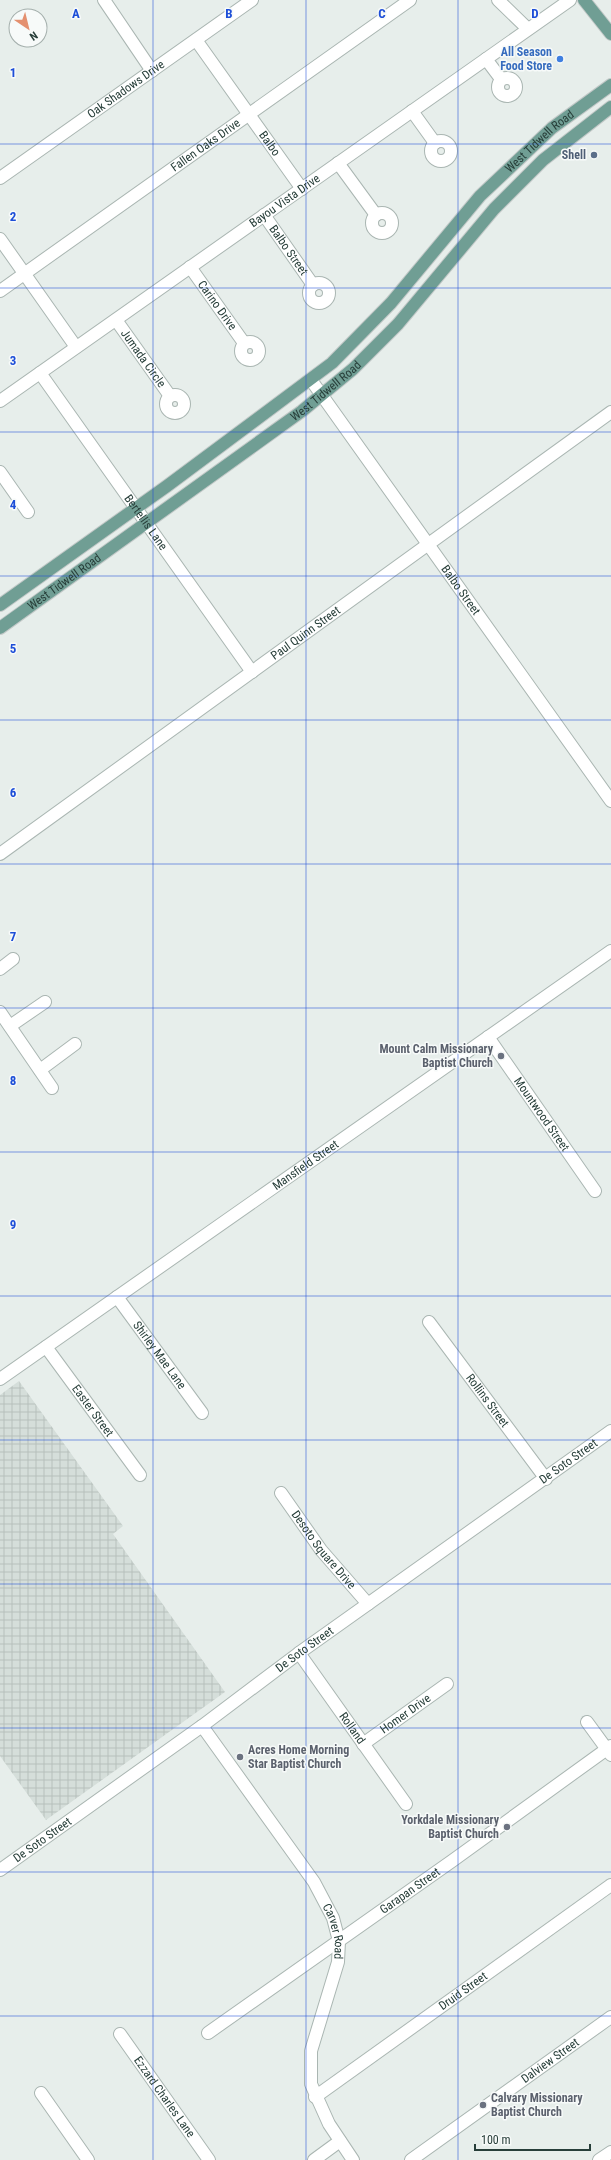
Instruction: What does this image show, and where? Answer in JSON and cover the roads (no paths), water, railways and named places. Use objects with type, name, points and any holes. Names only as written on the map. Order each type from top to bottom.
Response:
[{"type":"main road","points":[[584,0],[611,34]]},
{"type":"main road","name":"West Tidwell Road","points":[[0,605],[311,380],[364,332],[421,268],[480,196],[531,146],[552,128],[611,84]]},
{"type":"main road","name":"West Tidwell Road","points":[[0,628],[322,396],[377,346],[398,324],[494,209],[543,160],[611,107]]},
{"type":"main road","points":[[531,146],[543,160]]},
{"type":"main road","points":[[421,268],[435,280]]},
{"type":"street","points":[[104,0],[152,71]]},
{"type":"street","name":"Oak Shadows Drive","points":[[0,178],[252,0]]},
{"type":"street","name":"Fallen Oaks Drive","points":[[0,291],[410,0]]},
{"type":"street","points":[[498,0],[528,29]]},
{"type":"street","name":"Bayou Vista Drive","points":[[0,401],[570,0]]},
{"type":"street","name":"Balbo","points":[[196,40],[302,189]]},
{"type":"street","points":[[486,59],[501,79]]},
{"type":"street","points":[[412,111],[435,143]]},
{"type":"street","points":[[338,163],[376,215]]},
{"type":"street","name":"Balbo Street","points":[[264,216],[313,285]]},
{"type":"street","points":[[0,239],[76,347]]},
{"type":"street","name":"Carino Drive","points":[[190,267],[244,343]]},
{"type":"street","name":"Jumada Circle","points":[[116,320],[170,396]]},
{"type":"street","name":"Bertellis Lane","points":[[40,373],[252,672]]},
{"type":"street","name":"Balbo Street","points":[[311,380],[427,545],[611,801]]},
{"type":"street","name":"Paul Quinn Street","points":[[0,854],[611,412]]},
{"type":"street","points":[[0,472],[28,512]]},
{"type":"street","name":"Mansfield Street","points":[[0,1379],[611,951]]},
{"type":"street","points":[[0,969],[13,959]]},
{"type":"street","points":[[10,1026],[45,1002]]},
{"type":"street","points":[[0,1012],[52,1088]]},
{"type":"street","name":"Mountwood Street","points":[[488,1037],[595,1191]]},
{"type":"street","points":[[40,1070],[75,1044]]},
{"type":"street","name":"Shirley Mae Lane","points":[[117,1297],[202,1413]]},
{"type":"street","name":"Rollins Street","points":[[430,1322],[546,1479]]},
{"type":"street","name":"Easter Street","points":[[46,1347],[140,1475]]},
{"type":"street","name":"De Soto Street","points":[[0,1870],[202,1726],[299,1653],[546,1479],[611,1431]]},
{"type":"street","name":"Desoto Square Drive","points":[[281,1494],[321,1550],[368,1604]]},
{"type":"street","name":"Rolland","points":[[299,1653],[406,1804]]},
{"type":"street","name":"Homer Drive","points":[[363,1744],[447,1684]]},
{"type":"street","points":[[587,1722],[610,1750]]},
{"type":"street","name":"Carver Road","points":[[202,1726],[314,1882],[333,1918],[339,1941],[334,1976],[311,2051],[311,2084],[328,2124],[353,2160]]},
{"type":"street","name":"Garapan Street","points":[[208,2033],[610,1750]]},
{"type":"street","name":"Druid Street","points":[[315,2096],[611,1885]]},
{"type":"street","name":"Dalview Street","points":[[411,2160],[611,2017]]},
{"type":"street","name":"Ezzard Charles Lane","points":[[120,2034],[209,2160]]},
{"type":"street","points":[[41,2093],[88,2160]]},
{"type":"street","points":[[314,2160],[340,2141]]},
{"type":"street","points":[[599,2160],[611,2152]]},
{"type":"place","name":"All Season Food Store","points":[[560,59]]},
{"type":"place","name":"Shell","points":[[594,155]]},
{"type":"place","name":"Mount Calm Missionary Baptist Church","points":[[501,1056]]},
{"type":"place","name":"Acres Home Morning Star Baptist Church","points":[[240,1757]]},
{"type":"place","name":"Yorkdale Missionary Baptist Church","points":[[507,1827]]},
{"type":"place","name":"Calvary Missionary Baptist Church","points":[[483,2105]]}]
